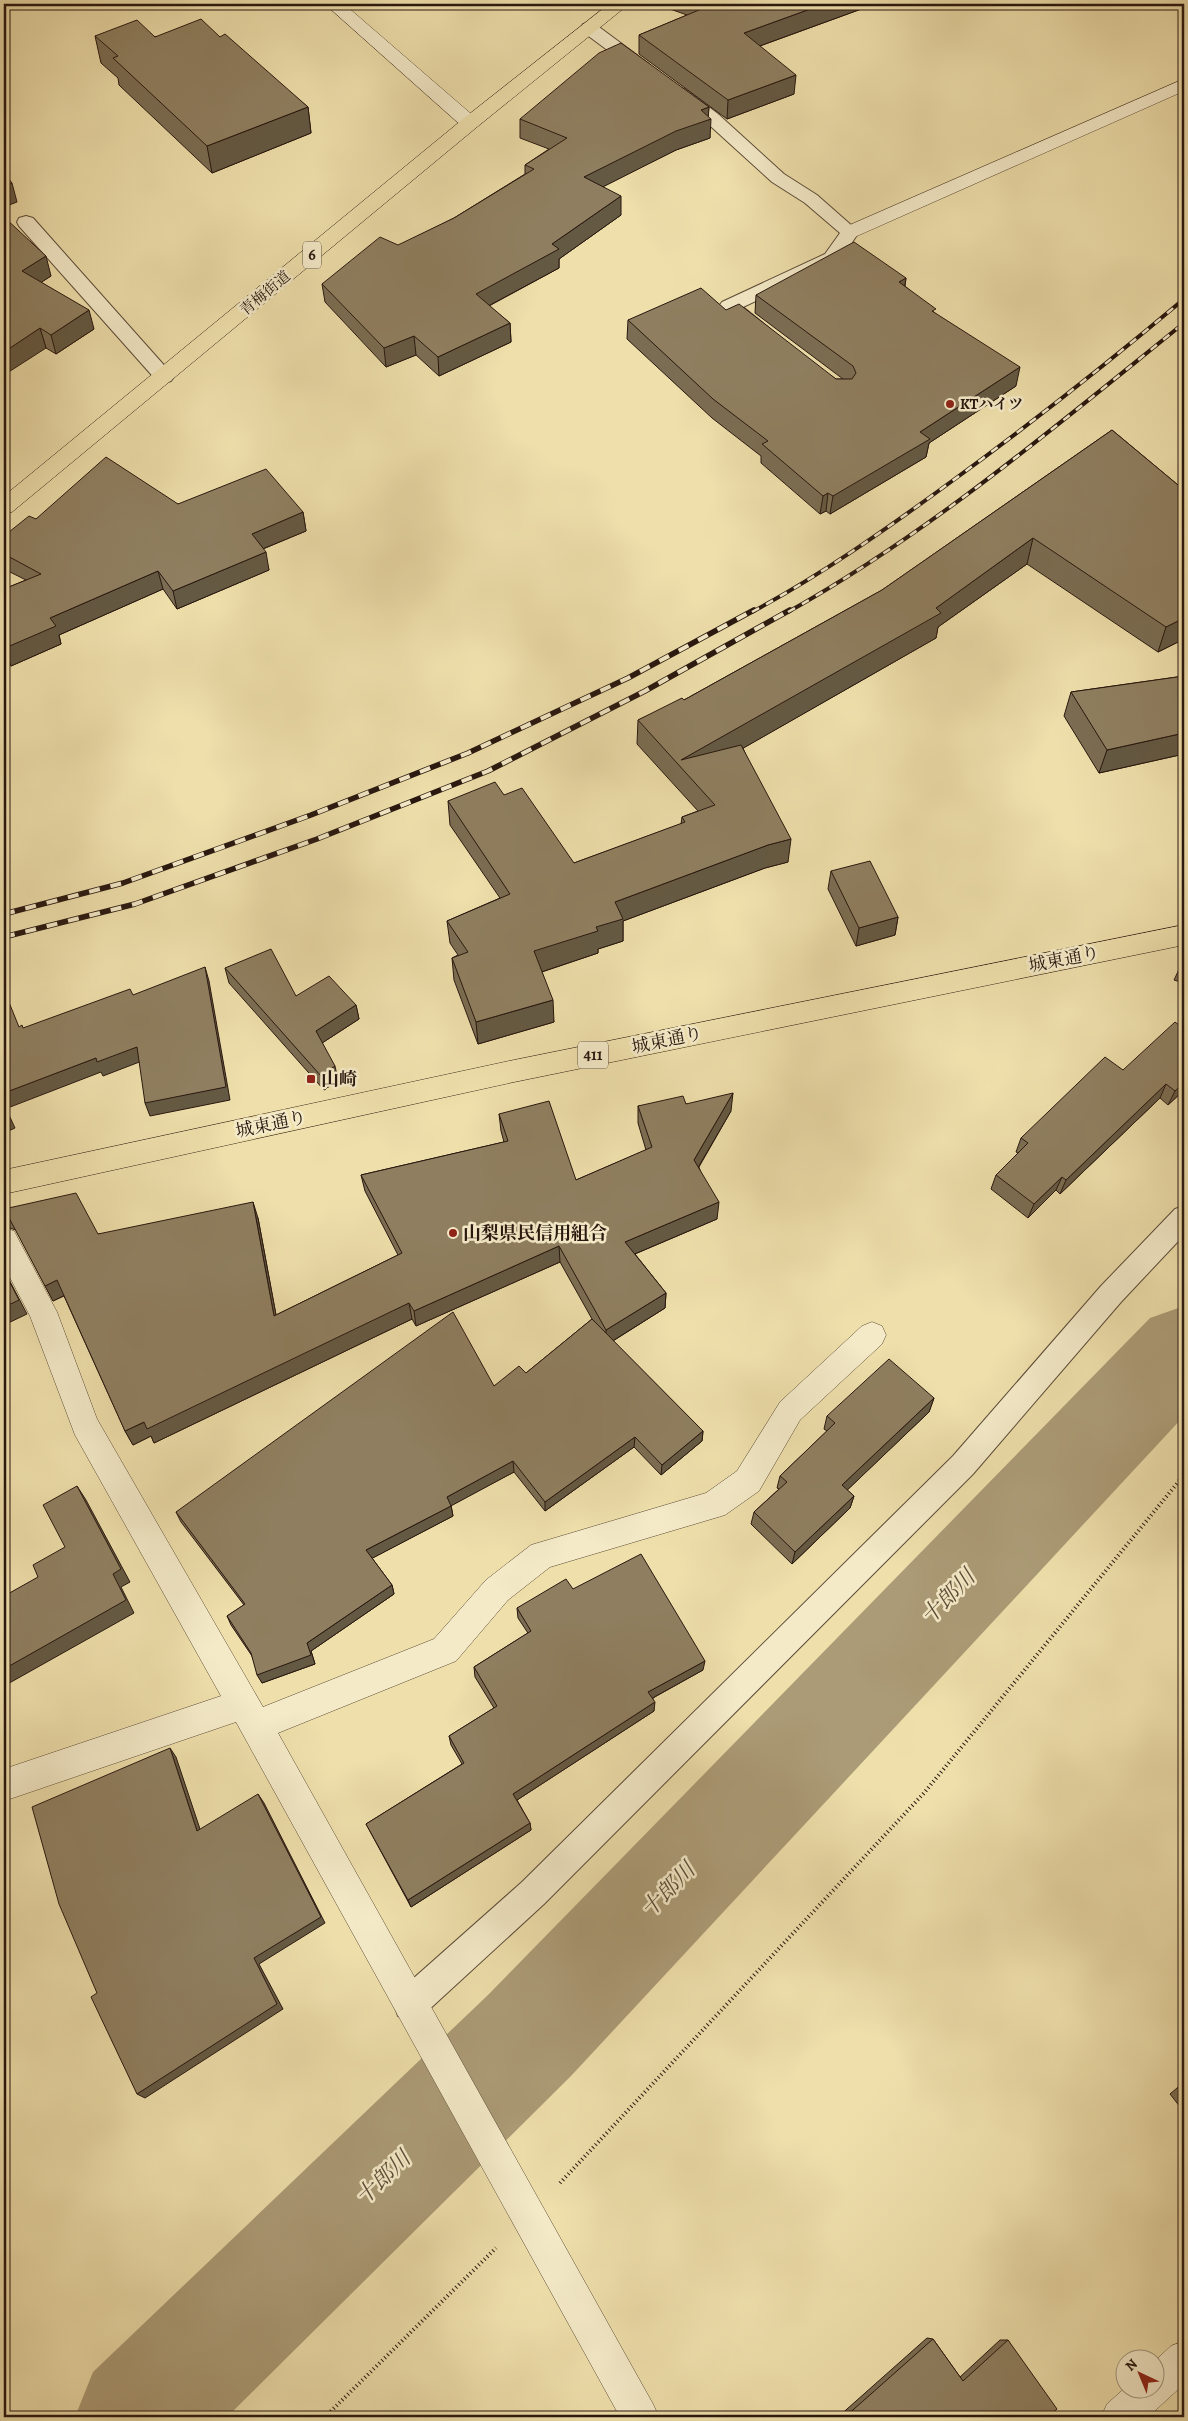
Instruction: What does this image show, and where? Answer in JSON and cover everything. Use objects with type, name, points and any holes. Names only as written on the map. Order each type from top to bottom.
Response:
[{"type":"main road","name":"青梅街道","points":[[4,507],[470,123],[620,4]]},
{"type":"main road","name":"城東通り","points":[[4,1182],[514,1071],[1184,935]]},
{"type":"street","points":[[334,4],[470,123]]},
{"type":"street","points":[[850,232],[1184,84]]},
{"type":"street","points":[[4,1240],[43,1312],[85,1425],[250,1715],[527,2218],[640,2417]]},
{"type":"street","points":[[4,1785],[250,1715],[444,1650],[497,1590],[542,1555],[714,1505],[748,1481],[790,1411],[872,1335]]},
{"type":"street","points":[[1166,2376],[1184,2359]]},
{"type":"street","points":[[1120,2417],[1141,2398]]},
{"type":"lane","points":[[589,28],[712,118],[778,178],[811,199],[850,232],[832,258],[730,306],[774,340]]},
{"type":"lane","points":[[26,222],[164,377]]},
{"type":"lane","points":[[410,2004],[532,1892],[963,1465],[1111,1294],[1184,1216]]},
{"type":"path","points":[[325,2417],[527,2218],[924,1794],[1184,1475]]},
{"type":"building","points":[[709,4],[824,4],[744,33],[796,75],[728,100],[639,35],[711,5]]},
{"type":"building","points":[[201,19],[220,37],[225,34],[308,107],[207,146],[113,58],[118,56],[95,36],[137,20],[155,37]]},
{"type":"building","points":[[621,43],[709,107],[701,110],[711,119],[676,131],[584,177],[621,196],[552,244],[559,249],[476,294],[510,323],[438,357],[414,336],[384,348],[322,284],[380,237],[398,245],[454,218],[534,169],[525,165],[567,138],[520,119],[599,53]]},
{"type":"building","points":[[4,173],[12,183],[4,186]]},
{"type":"building","points":[[4,217],[46,256],[22,271],[89,310],[51,335],[40,328],[4,352]]},
{"type":"building","points":[[854,242],[906,278],[899,282],[936,309],[932,311],[1020,367],[920,432],[930,439],[833,496],[828,493],[823,496],[762,444],[768,441],[713,399],[628,320],[701,288],[726,310],[739,304],[836,379],[852,379],[856,373],[853,366],[756,295]]},
{"type":"building","points":[[1112,430],[1184,490],[1184,618],[1166,627],[1033,538],[936,608],[941,613],[681,760],[741,745],[791,839],[768,845],[615,902],[623,919],[596,927],[598,931],[534,951],[553,1000],[476,1022],[452,958],[468,952],[447,921],[510,894],[448,801],[495,782],[504,795],[522,788],[574,863],[685,822],[682,817],[715,805],[638,720],[682,698],[684,700],[882,590]]},
{"type":"building","points":[[106,457],[178,504],[266,469],[303,512],[252,534],[266,552],[173,591],[158,571],[50,618],[56,626],[5,648],[4,589],[41,574],[4,554],[4,536],[29,516],[36,519]]},
{"type":"building","points":[[1184,676],[1184,733],[1107,750],[1071,692]]},
{"type":"building","points":[[870,861],[898,917],[859,928],[831,871]]},
{"type":"building","points":[[271,949],[296,996],[329,976],[356,1005],[316,1031],[335,1066],[321,1076],[225,968]]},
{"type":"building","points":[[205,967],[226,1087],[145,1103],[137,1047],[97,1062],[96,1058],[4,1093],[4,990],[19,1027],[22,1025],[23,1028],[130,989],[133,995]]},
{"type":"building","points":[[1175,1022],[1184,1029],[1184,1082],[1175,1091],[1166,1084],[1066,1180],[1062,1177],[1034,1204],[996,1175],[1028,1143],[1021,1138],[1105,1057],[1123,1070]]},
{"type":"building","points":[[733,1093],[694,1160],[719,1202],[625,1242],[666,1293],[606,1330],[559,1246],[414,1311],[409,1303],[147,1429],[144,1422],[125,1431],[57,1280],[45,1286],[7,1214],[4,1213],[4,1209],[76,1193],[98,1234],[253,1202],[274,1316],[402,1253],[361,1175],[508,1141],[499,1114],[549,1101],[576,1180],[652,1147],[638,1106],[683,1096],[686,1104]]},
{"type":"building","points":[[4,1105],[9,1115],[4,1117]]},
{"type":"building","points":[[4,1271],[19,1300],[4,1307]]},
{"type":"building","points":[[453,1312],[494,1386],[519,1366],[526,1373],[592,1319],[703,1431],[662,1465],[635,1437],[545,1502],[513,1461],[447,1497],[451,1506],[366,1550],[392,1585],[307,1643],[311,1655],[257,1675],[251,1653],[227,1616],[245,1604],[176,1512]]},
{"type":"building","points":[[889,1359],[934,1398],[842,1485],[854,1496],[795,1552],[754,1512],[787,1482],[780,1476],[835,1423],[827,1416]]},
{"type":"building","points":[[77,1486],[121,1569],[113,1574],[126,1600],[4,1669],[4,1593],[6,1595],[38,1577],[33,1565],[65,1547],[43,1505]]},
{"type":"building","points":[[641,1554],[705,1661],[648,1692],[655,1702],[513,1794],[530,1823],[408,1900],[366,1824],[464,1763],[449,1736],[497,1706],[474,1667],[531,1631],[517,1608],[566,1579],[573,1589]]},
{"type":"building","points":[[170,1748],[197,1831],[258,1794],[321,1917],[254,1958],[277,2004],[137,2094],[91,1997],[97,1993],[59,1904],[32,1807]]},
{"type":"building","points":[[1184,2087],[1184,2095],[1180,2090]]},
{"type":"building","points":[[933,2339],[963,2381],[1008,2340],[1057,2409],[1048,2417],[845,2417]]},
{"type":"waterway","name":"十郎川","points":[[138,2417],[530,2035],[1184,1349]]},
{"type":"railway","points":[[752,612],[828,567],[924,501],[1068,393],[1184,299]]},
{"type":"railway","points":[[788,612],[841,581],[943,512],[1041,438],[1184,323]]},
{"type":"railway","points":[[4,914],[123,883],[311,815],[468,753],[628,678],[754,610]]},
{"type":"railway","points":[[4,937],[135,904],[317,839],[488,771],[645,691],[790,610]]},
{"type":"place","name":"KTハイツ","points":[[950,404]]},
{"type":"place","name":"山崎","points":[[311,1079]]},
{"type":"place","name":"山梨県民信用組合","points":[[453,1233]]}]
